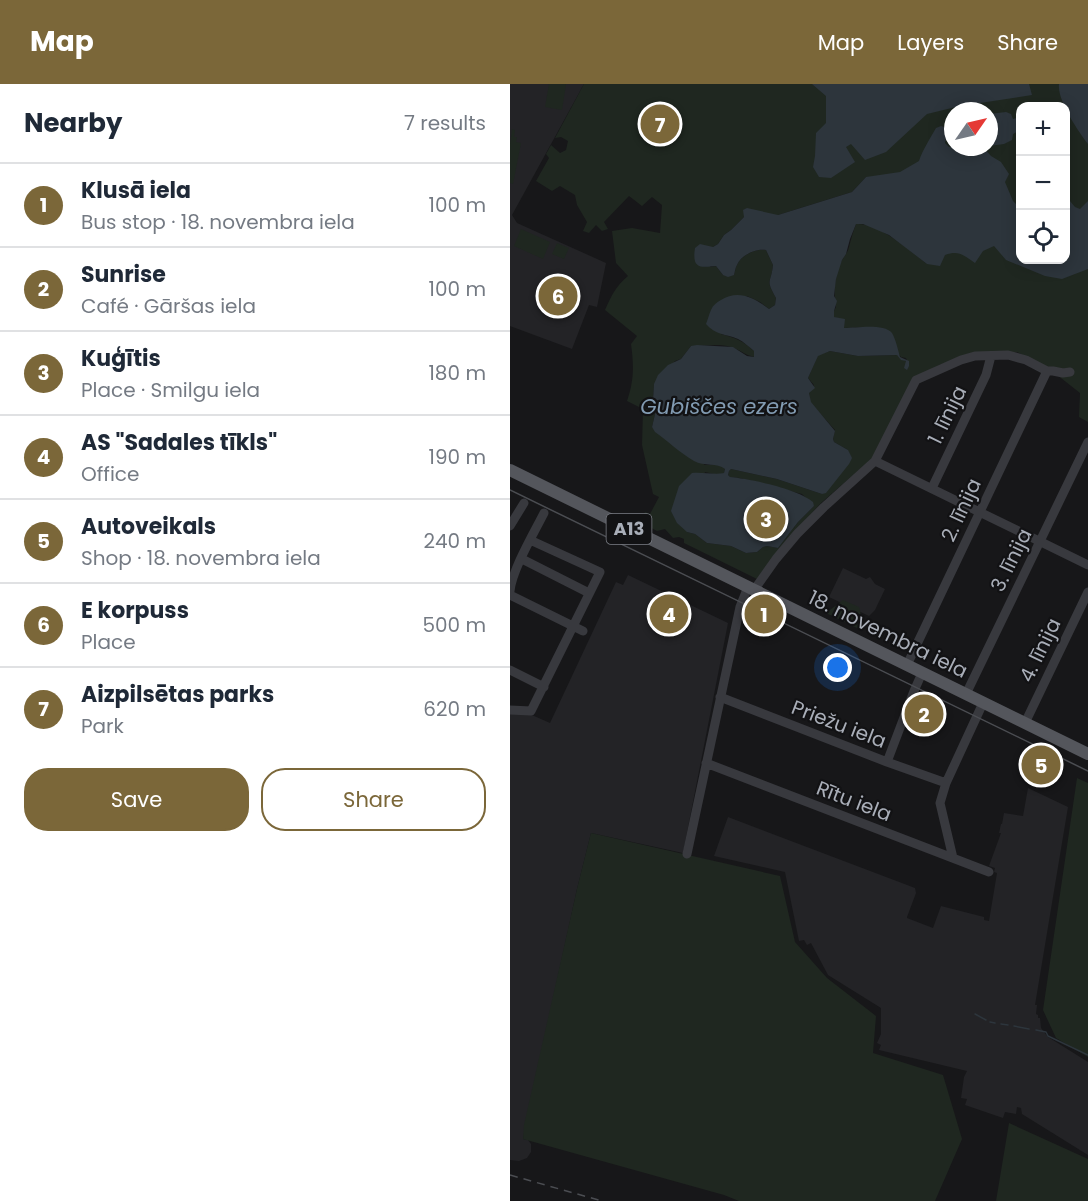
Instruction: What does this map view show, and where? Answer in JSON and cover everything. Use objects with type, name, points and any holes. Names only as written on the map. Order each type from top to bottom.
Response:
[{"type":"main road","name":"18. novembra iela","points":[[510,470],[1088,754]]},
{"type":"street","points":[[687,854],[740,607],[751,588],[797,534],[875,461],[916,380],[975,356],[1008,355],[1026,360],[1047,371],[1070,372]]},
{"type":"street","name":"1. līnija","points":[[932,488],[986,375],[992,356]]},
{"type":"street","name":"2. līnija","points":[[908,665],[1047,371]]},
{"type":"street","name":"3. līnija","points":[[966,694],[1088,442]]},
{"type":"street","points":[[875,461],[1088,565]]},
{"type":"street","points":[[510,526],[524,503]]},
{"type":"street","points":[[544,513],[510,585],[510,593],[583,631]]},
{"type":"street","points":[[510,710],[531,711],[600,572],[531,540]]},
{"type":"street","points":[[522,559],[589,593]]},
{"type":"street","name":"4. līnija","points":[[1025,723],[1088,592]]},
{"type":"street","points":[[510,670],[544,687]]},
{"type":"street","points":[[887,762],[922,673]]},
{"type":"street","name":"Priežu iela","points":[[720,697],[946,783]]},
{"type":"street","points":[[953,858],[940,804],[946,783],[983,702]]},
{"type":"street","name":"Rītu iela","points":[[706,763],[988,872]]},
{"type":"shaded area","points":[[510,84],[584,84],[512,215],[517,223],[606,263],[597,307],[589,305],[572,349],[510,326]]},
{"type":"shaded area","points":[[549,84],[566,84],[562,110],[545,107]]},
{"type":"shaded area","points":[[584,84],[832,84],[823,163],[888,84],[1088,84],[1088,422],[1079,417],[1080,393],[1047,367],[1017,352],[973,354],[939,365],[916,379],[874,457],[821,503],[793,533],[757,579],[684,543],[684,539],[673,538],[665,529],[657,531],[640,522],[645,512],[650,514],[659,497],[653,494],[642,445],[643,409],[627,401],[633,373],[631,344],[637,336],[605,310],[614,291],[628,276],[616,263],[612,231],[632,228],[660,233],[662,205],[652,197],[642,206],[629,196],[604,222],[608,229],[602,231],[596,225],[589,233],[583,231],[587,222],[577,205],[575,195],[560,186],[552,191],[536,181],[549,158],[546,154],[551,145],[560,153],[566,150],[568,141],[561,137],[555,138]],"holes":[[[866,177],[901,185],[927,264],[884,232],[856,224],[849,249],[836,277],[834,317],[844,328],[874,327],[901,357],[906,358],[909,366],[897,355],[858,356],[830,351],[818,355],[808,378],[814,385],[809,393],[810,402],[835,430],[834,442],[848,450],[822,494],[777,479],[731,469],[728,475],[730,477],[802,494],[814,506],[778,548],[767,546],[757,552],[746,553],[731,546],[707,543],[695,534],[687,532],[705,472],[718,475],[724,473],[725,469],[721,465],[705,465],[652,427],[656,410],[653,400],[654,385],[691,346],[726,346],[754,357],[754,351],[746,345],[735,338],[721,334],[747,296],[769,309],[775,305],[776,298],[770,284],[773,265],[766,250],[749,253],[739,261],[734,275],[723,275],[716,266],[710,267],[713,247],[744,217],[778,215],[852,192]]]},
{"type":"shaded area","points":[[512,129],[515,130],[516,142],[521,143],[513,184],[510,183]]},
{"type":"shaded area","points":[[521,229],[550,242],[543,259],[514,246]]},
{"type":"shaded area","points":[[557,243],[569,248],[564,259],[552,254]]},
{"type":"shaded area","points":[[843,568],[866,579],[870,577],[875,584],[885,589],[875,610],[869,616],[829,597]]},
{"type":"shaded area","points":[[628,575],[728,623],[683,853],[591,833],[525,1127],[523,1139],[528,1140],[531,1144],[531,1152],[527,1158],[519,1161],[510,1160],[510,707],[550,723],[616,582],[623,585]]},
{"type":"shaded area","points":[[843,600],[859,607],[861,615],[859,629],[826,613]]},
{"type":"shaded area","points":[[1077,778],[1088,783],[1088,1057],[1056,1038],[1043,1010]]},
{"type":"shaded area","points":[[1028,788],[1068,807],[1035,1005],[1037,1005],[1036,1014],[1040,1018],[1041,1028],[1048,1037],[1088,1062],[1088,1155],[1022,1114],[1021,1108],[1017,1107],[1016,1114],[1005,1112],[1003,1118],[965,1105],[967,1099],[961,1098],[967,1071],[879,1050],[881,1045],[877,1043],[881,1034],[881,1008],[828,975],[811,943],[807,945],[804,940],[799,941],[785,872],[714,856],[728,817],[915,888],[916,893],[907,918],[933,928],[941,906],[984,917],[984,920],[989,921],[997,873],[994,872],[995,868],[989,866],[1001,833],[999,833],[1004,813],[1023,816]]},
{"type":"shaded area","points":[[591,833],[780,876],[795,942],[827,978],[876,1016],[873,1053],[943,1075],[962,1139],[935,1201],[739,1201],[523,1139],[524,1125]]},
{"type":"shaded area","points":[[1009,1123],[1088,1159],[1088,1201],[996,1201]]},
{"type":"water","points":[[812,84],[1029,84],[1032,95],[986,102],[944,102],[944,110],[927,114],[886,152],[865,160],[851,144],[846,147],[855,162],[831,178],[819,177],[813,167],[816,133],[826,123],[826,96]]},
{"type":"water","points":[[1059,84],[1088,84],[1088,144],[1070,116],[1070,102],[1063,102]]},
{"type":"water","points":[[1006,112],[1011,114],[1013,119],[1016,118],[1016,132],[1013,134],[1012,140],[998,145],[998,113]]},
{"type":"water","name":"Gubiščes ezers","points":[[944,127],[944,156],[991,156],[1001,162],[1009,174],[1005,182],[1016,204],[1016,264],[1070,264],[1070,201],[1080,209],[1088,201],[1088,269],[1062,279],[1045,276],[1006,260],[994,246],[983,251],[975,263],[961,254],[954,253],[945,255],[940,266],[927,264],[889,235],[863,224],[856,224],[836,279],[834,296],[837,301],[834,317],[845,319],[844,328],[876,327],[888,330],[892,333],[900,357],[909,361],[907,370],[904,368],[906,361],[901,360],[897,355],[858,356],[830,351],[818,356],[808,378],[815,388],[809,393],[811,402],[835,431],[834,442],[848,450],[852,458],[826,493],[822,494],[777,479],[731,469],[729,471],[730,477],[762,482],[786,489],[813,502],[814,506],[778,548],[767,546],[757,552],[746,553],[731,546],[707,543],[695,534],[687,532],[677,523],[671,511],[679,486],[692,473],[720,474],[724,473],[725,469],[694,461],[655,432],[652,427],[656,410],[653,400],[654,384],[658,375],[668,365],[681,359],[691,346],[733,347],[747,356],[754,357],[754,351],[738,339],[709,328],[706,324],[710,313],[717,303],[734,295],[752,298],[769,309],[775,305],[776,298],[770,284],[773,265],[766,250],[758,250],[745,255],[739,261],[734,275],[728,277],[723,275],[716,266],[698,265],[695,260],[695,248],[700,244],[713,247],[718,244],[724,235],[744,217],[743,210],[747,208],[778,215],[852,192],[866,177],[900,172],[919,161],[936,128]]},
{"type":"waterway","points":[[975,1014],[986,1020]]},
{"type":"waterway","points":[[990,1022],[995,1023]]},
{"type":"waterway","points":[[1001,1024],[1008,1025]]},
{"type":"waterway","points":[[1014,1026],[1029,1029]]},
{"type":"waterway","points":[[1036,1030],[1046,1032],[1048,1036],[1088,1055]]},
{"type":"tram line","points":[[510,490],[1088,771]]},
{"type":"railway","points":[[510,1175],[602,1201]]},
{"type":"place","name":"Aizpilsētas parks","points":[[660,124]]},
{"type":"place","name":"E korpuss","points":[[558,296]]},
{"type":"place","name":"Kuģītis","points":[[766,519]]},
{"type":"place","name":"AS \"Sadales tīkls\"","points":[[669,614]]},
{"type":"place","name":"Klusā iela","points":[[764,614]]},
{"type":"place","name":"Sunrise","points":[[924,714]]},
{"type":"place","name":"Autoveikals","points":[[1041,765]]}]
